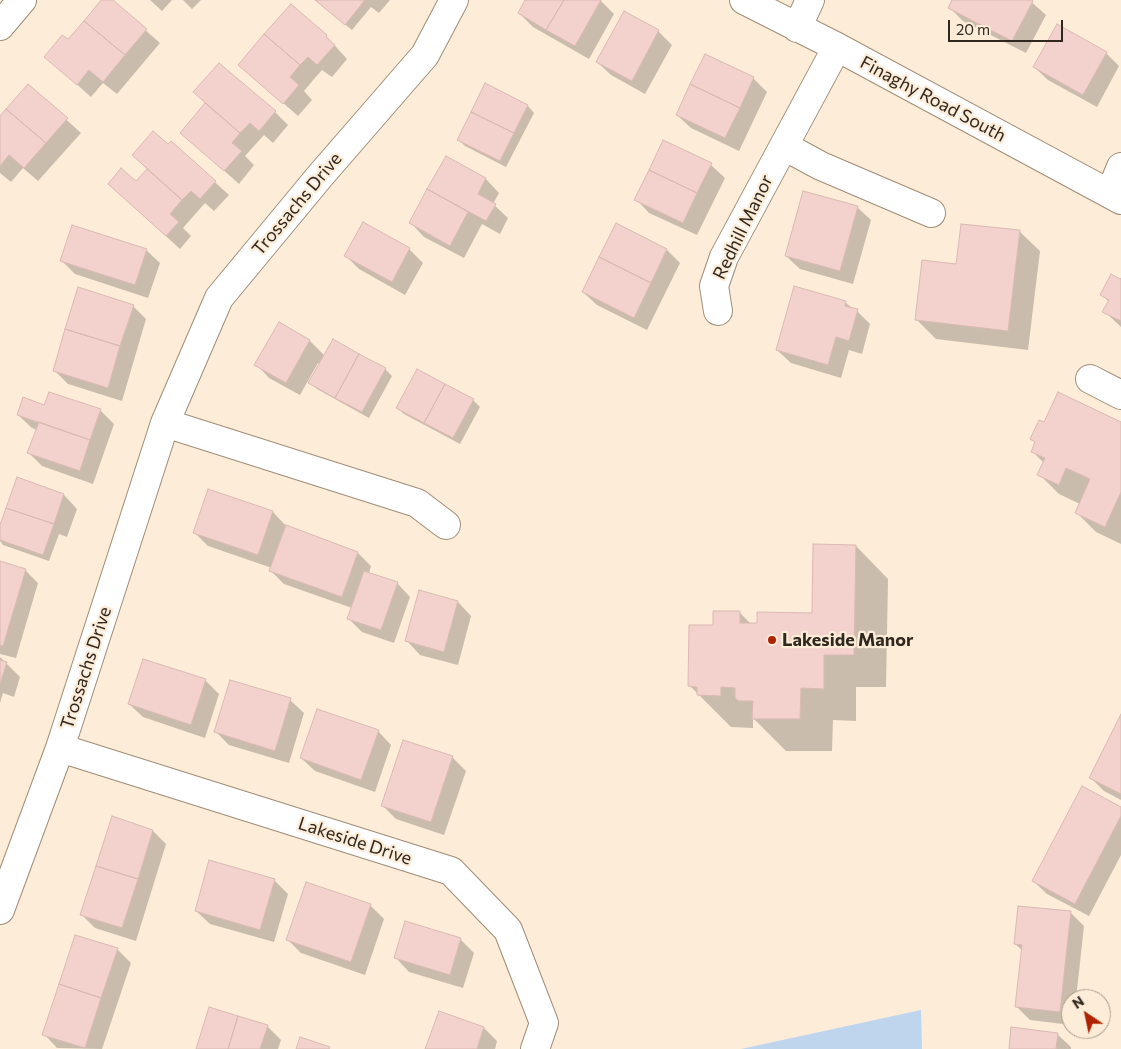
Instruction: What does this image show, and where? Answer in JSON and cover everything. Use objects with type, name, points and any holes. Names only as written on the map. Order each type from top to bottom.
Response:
[{"type":"street","points":[[0,26],[22,0]]},
{"type":"street","name":"Trossachs Drive","points":[[0,910],[60,748],[165,422],[219,298],[320,176],[425,55],[454,0]]},
{"type":"street","name":"Finaghy Road South","points":[[744,0],[838,47],[1116,197]]},
{"type":"street","points":[[797,28],[810,0]]},
{"type":"street","name":"Redhill Manor","points":[[718,312],[714,286],[724,257],[838,47]]},
{"type":"street","points":[[784,146],[821,166],[931,213]]},
{"type":"street","points":[[1116,197],[1121,167]]},
{"type":"street","points":[[1090,378],[1121,395]]},
{"type":"street","points":[[165,422],[417,504],[446,525]]},
{"type":"street","name":"Lakeside Drive","points":[[60,748],[451,871],[508,930],[544,1023],[535,1049]]},
{"type":"water","points":[[921,1010],[922,1049],[741,1049]]},
{"type":"building","points":[[101,0],[113,0],[147,29],[125,55],[84,21]]},
{"type":"building","points":[[315,0],[365,0],[345,25]]},
{"type":"building","points":[[525,0],[564,0],[546,30],[518,13]]},
{"type":"building","points":[[564,0],[601,0],[575,46],[546,30]]},
{"type":"building","points":[[952,0],[1033,1],[1012,41],[948,8]]},
{"type":"building","points":[[291,4],[327,35],[326,37],[335,45],[317,65],[308,57],[300,65],[264,34]]},
{"type":"building","points":[[624,11],[659,30],[632,81],[596,62]]},
{"type":"building","points":[[84,21],[125,55],[103,82],[89,70],[77,85],[44,57],[62,35],[68,39]]},
{"type":"building","points":[[1057,24],[1107,52],[1083,95],[1033,67]]},
{"type":"building","points":[[264,34],[300,65],[290,77],[299,85],[283,104],[238,65]]},
{"type":"building","points":[[705,54],[754,77],[740,108],[690,84]]},
{"type":"building","points":[[219,63],[276,111],[259,131],[250,123],[240,133],[193,92]]},
{"type":"building","points":[[485,83],[528,105],[514,133],[471,112]]},
{"type":"building","points":[[28,84],[68,118],[46,143],[6,109]]},
{"type":"building","points":[[690,84],[740,108],[725,138],[676,115]]},
{"type":"building","points":[[205,103],[240,133],[232,143],[242,151],[224,171],[180,133]]},
{"type":"building","points":[[6,109],[46,143],[24,168],[9,155],[0,166],[0,116]]},
{"type":"building","points":[[471,112],[514,133],[500,161],[457,140]]},
{"type":"building","points":[[153,131],[168,144],[171,141],[216,181],[200,199],[191,191],[182,200],[132,155]]},
{"type":"building","points":[[663,140],[712,163],[697,193],[649,170]]},
{"type":"building","points":[[446,156],[486,178],[478,194],[496,204],[486,221],[427,189]]},
{"type":"building","points":[[121,168],[136,181],[147,169],[182,200],[170,214],[179,222],[166,236],[108,184]]},
{"type":"building","points":[[649,170],[697,193],[683,223],[634,200]]},
{"type":"building","points":[[427,189],[468,212],[450,246],[409,223]]},
{"type":"building","points":[[803,191],[858,206],[840,271],[785,256]]},
{"type":"building","points":[[363,222],[410,248],[392,282],[344,256]]},
{"type":"building","points":[[616,223],[667,249],[651,283],[599,257]]},
{"type":"building","points":[[961,224],[1020,230],[1008,331],[915,320],[922,260],[956,264]]},
{"type":"building","points":[[72,225],[147,249],[135,285],[60,261]]},
{"type":"building","points":[[599,257],[651,283],[634,318],[582,292]]},
{"type":"building","points":[[1111,274],[1121,278],[1121,321],[1102,312],[1109,300],[1100,295]]},
{"type":"building","points":[[794,286],[846,301],[845,306],[858,309],[849,341],[836,337],[828,365],[776,350]]},
{"type":"building","points":[[78,287],[134,305],[120,346],[65,329]]},
{"type":"building","points":[[279,322],[310,340],[286,383],[254,365]]},
{"type":"building","points":[[65,329],[120,346],[108,388],[53,371]]},
{"type":"building","points":[[333,339],[359,354],[335,398],[308,383]]},
{"type":"building","points":[[359,354],[386,368],[362,412],[335,398]]},
{"type":"building","points":[[417,369],[445,384],[424,423],[396,408]]},
{"type":"building","points":[[445,384],[474,399],[453,438],[424,423]]},
{"type":"building","points":[[49,392],[101,409],[90,440],[17,415],[23,397],[44,405]]},
{"type":"building","points":[[1058,392],[1121,422],[1121,492],[1105,527],[1075,513],[1090,479],[1066,468],[1059,485],[1037,475],[1045,458],[1031,452],[1035,442],[1030,439],[1039,420],[1044,422]]},
{"type":"building","points":[[39,422],[90,440],[80,471],[27,453]]},
{"type":"building","points":[[17,477],[64,494],[54,524],[6,508]]},
{"type":"building","points":[[208,489],[273,511],[258,555],[193,533]]},
{"type":"building","points":[[6,508],[54,524],[43,555],[0,540],[0,525]]},
{"type":"building","points":[[286,525],[358,552],[342,597],[269,571]]},
{"type":"building","name":"Lakeside Manor","points":[[813,544],[856,545],[854,655],[824,655],[824,689],[801,688],[800,719],[752,719],[753,701],[739,701],[735,698],[735,688],[721,687],[721,696],[697,695],[697,687],[688,686],[689,625],[713,625],[713,611],[740,611],[740,623],[757,623],[757,612],[812,613]]},
{"type":"building","points":[[0,561],[26,569],[3,646],[0,645]]},
{"type":"building","points":[[364,571],[398,582],[381,630],[347,619]]},
{"type":"building","points":[[419,590],[458,601],[444,652],[405,641]]},
{"type":"building","points":[[143,659],[206,679],[191,725],[128,704]]},
{"type":"building","points":[[0,660],[7,662],[0,684]]},
{"type":"building","points":[[230,680],[291,698],[275,751],[214,732]]},
{"type":"building","points":[[317,709],[379,730],[361,780],[300,758]]},
{"type":"building","points":[[1121,714],[1121,794],[1089,778]]},
{"type":"building","points":[[403,740],[453,756],[431,822],[381,806]]},
{"type":"building","points":[[1082,786],[1121,807],[1121,816],[1075,904],[1032,881]]},
{"type":"building","points":[[112,816],[153,830],[138,879],[96,866]]},
{"type":"building","points":[[209,860],[275,879],[260,930],[195,911]]},
{"type":"building","points":[[96,866],[138,879],[122,928],[80,915]]},
{"type":"building","points":[[306,882],[371,904],[351,962],[286,940]]},
{"type":"building","points":[[1018,906],[1071,911],[1060,1012],[1015,1007],[1022,945],[1014,944]]},
{"type":"building","points":[[405,921],[461,938],[450,975],[394,958]]},
{"type":"building","points":[[75,935],[118,948],[101,998],[59,984]]},
{"type":"building","points":[[59,984],[101,998],[85,1048],[42,1035]]},
{"type":"building","points":[[209,1007],[238,1016],[228,1049],[196,1049]]},
{"type":"building","points":[[439,1011],[484,1027],[477,1049],[425,1049]]},
{"type":"building","points":[[238,1016],[268,1025],[260,1049],[228,1049]]},
{"type":"building","points":[[1011,1027],[1058,1033],[1056,1049],[1009,1049]]},
{"type":"building","points":[[300,1037],[330,1047],[329,1049],[296,1049]]},
{"type":"place","name":"Lakeside Manor","points":[[772,640]]}]
